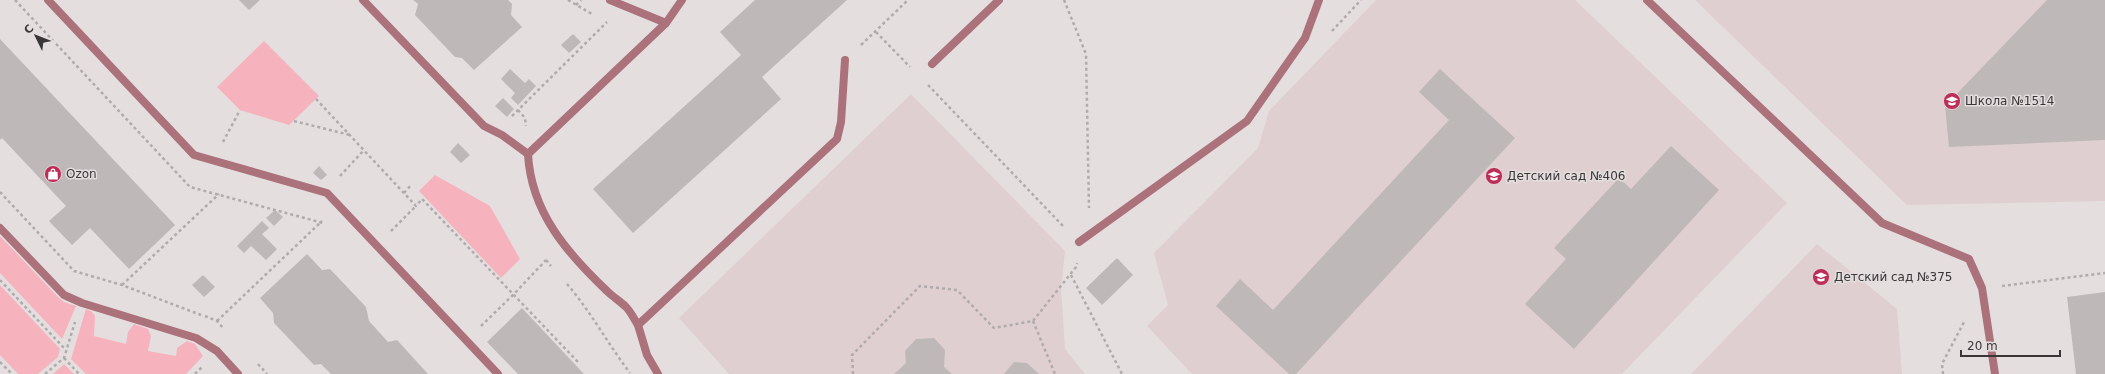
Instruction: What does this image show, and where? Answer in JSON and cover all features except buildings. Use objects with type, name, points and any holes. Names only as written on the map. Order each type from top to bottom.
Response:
[{"type":"lane","points":[[48,0],[194,155],[213,162],[327,193],[498,374]]},
{"type":"lane","points":[[364,0],[484,126],[502,135],[528,154]]},
{"type":"lane","points":[[610,0],[666,23]]},
{"type":"lane","points":[[658,374],[647,355],[638,325],[627,308],[607,292],[562,244],[539,207],[529,174],[528,154],[666,23],[682,0]]},
{"type":"lane","points":[[932,64],[999,0]]},
{"type":"lane","points":[[1079,242],[1247,122],[1305,38],[1319,0]]},
{"type":"lane","points":[[1647,0],[1882,223],[1969,260],[1982,288],[1995,374]]},
{"type":"lane","points":[[638,325],[837,139],[841,122],[844,60]]},
{"type":"lane","points":[[0,228],[64,295],[82,303],[196,338],[217,351],[238,374]]},
{"type":"path","points":[[568,0],[595,15]]},
{"type":"path","points":[[576,5],[581,0]]},
{"type":"path","points":[[844,60],[876,32],[908,0]]},
{"type":"path","points":[[853,374],[852,355],[920,286],[957,290],[994,328],[1033,321],[1076,267],[1079,242],[1090,206],[1086,54],[1064,0]]},
{"type":"path","points":[[510,118],[607,22],[601,18]]},
{"type":"path","points":[[876,32],[914,71]]},
{"type":"path","points":[[925,83],[1079,242]]},
{"type":"path","points":[[316,99],[416,206]]},
{"type":"path","points":[[213,162],[240,110]]},
{"type":"path","points":[[294,120],[351,135]]},
{"type":"path","points":[[327,193],[334,182],[364,150]]},
{"type":"path","points":[[404,193],[412,184]]},
{"type":"path","points":[[0,192],[74,271],[122,285],[217,321],[227,331]]},
{"type":"path","points":[[122,285],[219,194]]},
{"type":"path","points":[[377,246],[422,199],[579,363]]},
{"type":"path","points":[[217,321],[322,221]]},
{"type":"path","points":[[466,340],[513,295],[546,260],[555,271]]},
{"type":"path","points":[[1071,274],[1122,374]]},
{"type":"path","points":[[0,280],[65,349]]},
{"type":"path","points":[[565,282],[585,305],[610,346],[631,374]]},
{"type":"path","points":[[1033,321],[1055,374]]},
{"type":"path","points":[[45,374],[64,358],[65,349],[75,322]]},
{"type":"path","points":[[64,358],[79,374]]},
{"type":"path","points":[[0,362],[12,374]]},
{"type":"path","points":[[257,363],[267,374]]},
{"type":"shaded area","name":"Детский сад №406","points":[[1376,0],[1575,0],[1787,203],[1622,374],[1192,374],[1147,326],[1168,305],[1154,253],[1258,148],[1269,111]]},
{"type":"shaded area","name":"Школа №1514","points":[[1695,0],[2105,0],[2105,201],[1907,205]]},
{"type":"shaded area","points":[[264,41],[319,96],[289,125],[240,110],[217,87]]},
{"type":"shaded area","points":[[911,94],[1065,251],[1061,288],[1065,349],[1085,374],[729,374],[679,318]]},
{"type":"shaded area","points":[[435,175],[490,206],[520,259],[501,278],[419,191]]},
{"type":"shaded area","points":[[0,236],[58,297],[64,302],[76,306],[62,339],[0,273]]},
{"type":"shaded area","name":"Детский сад №375","points":[[1817,244],[1897,309],[1902,374],[1691,374]]},
{"type":"shaded area","points":[[0,285],[60,349],[58,357],[38,374],[18,374],[0,355]]},
{"type":"shaded area","points":[[86,309],[91,311],[95,316],[94,336],[126,344],[128,332],[134,324],[148,329],[151,336],[148,351],[176,356],[177,348],[187,341],[195,344],[203,356],[186,374],[86,374],[71,359]]},
{"type":"shaded area","points":[[64,364],[74,374],[53,374]]},
{"type":"place","name":"Школа №1514","points":[[1952,101]]},
{"type":"place","name":"Ozon","points":[[53,174]]},
{"type":"place","name":"Детский сад №406","points":[[1494,176]]},
{"type":"place","name":"Детский сад №375","points":[[1821,277]]}]
